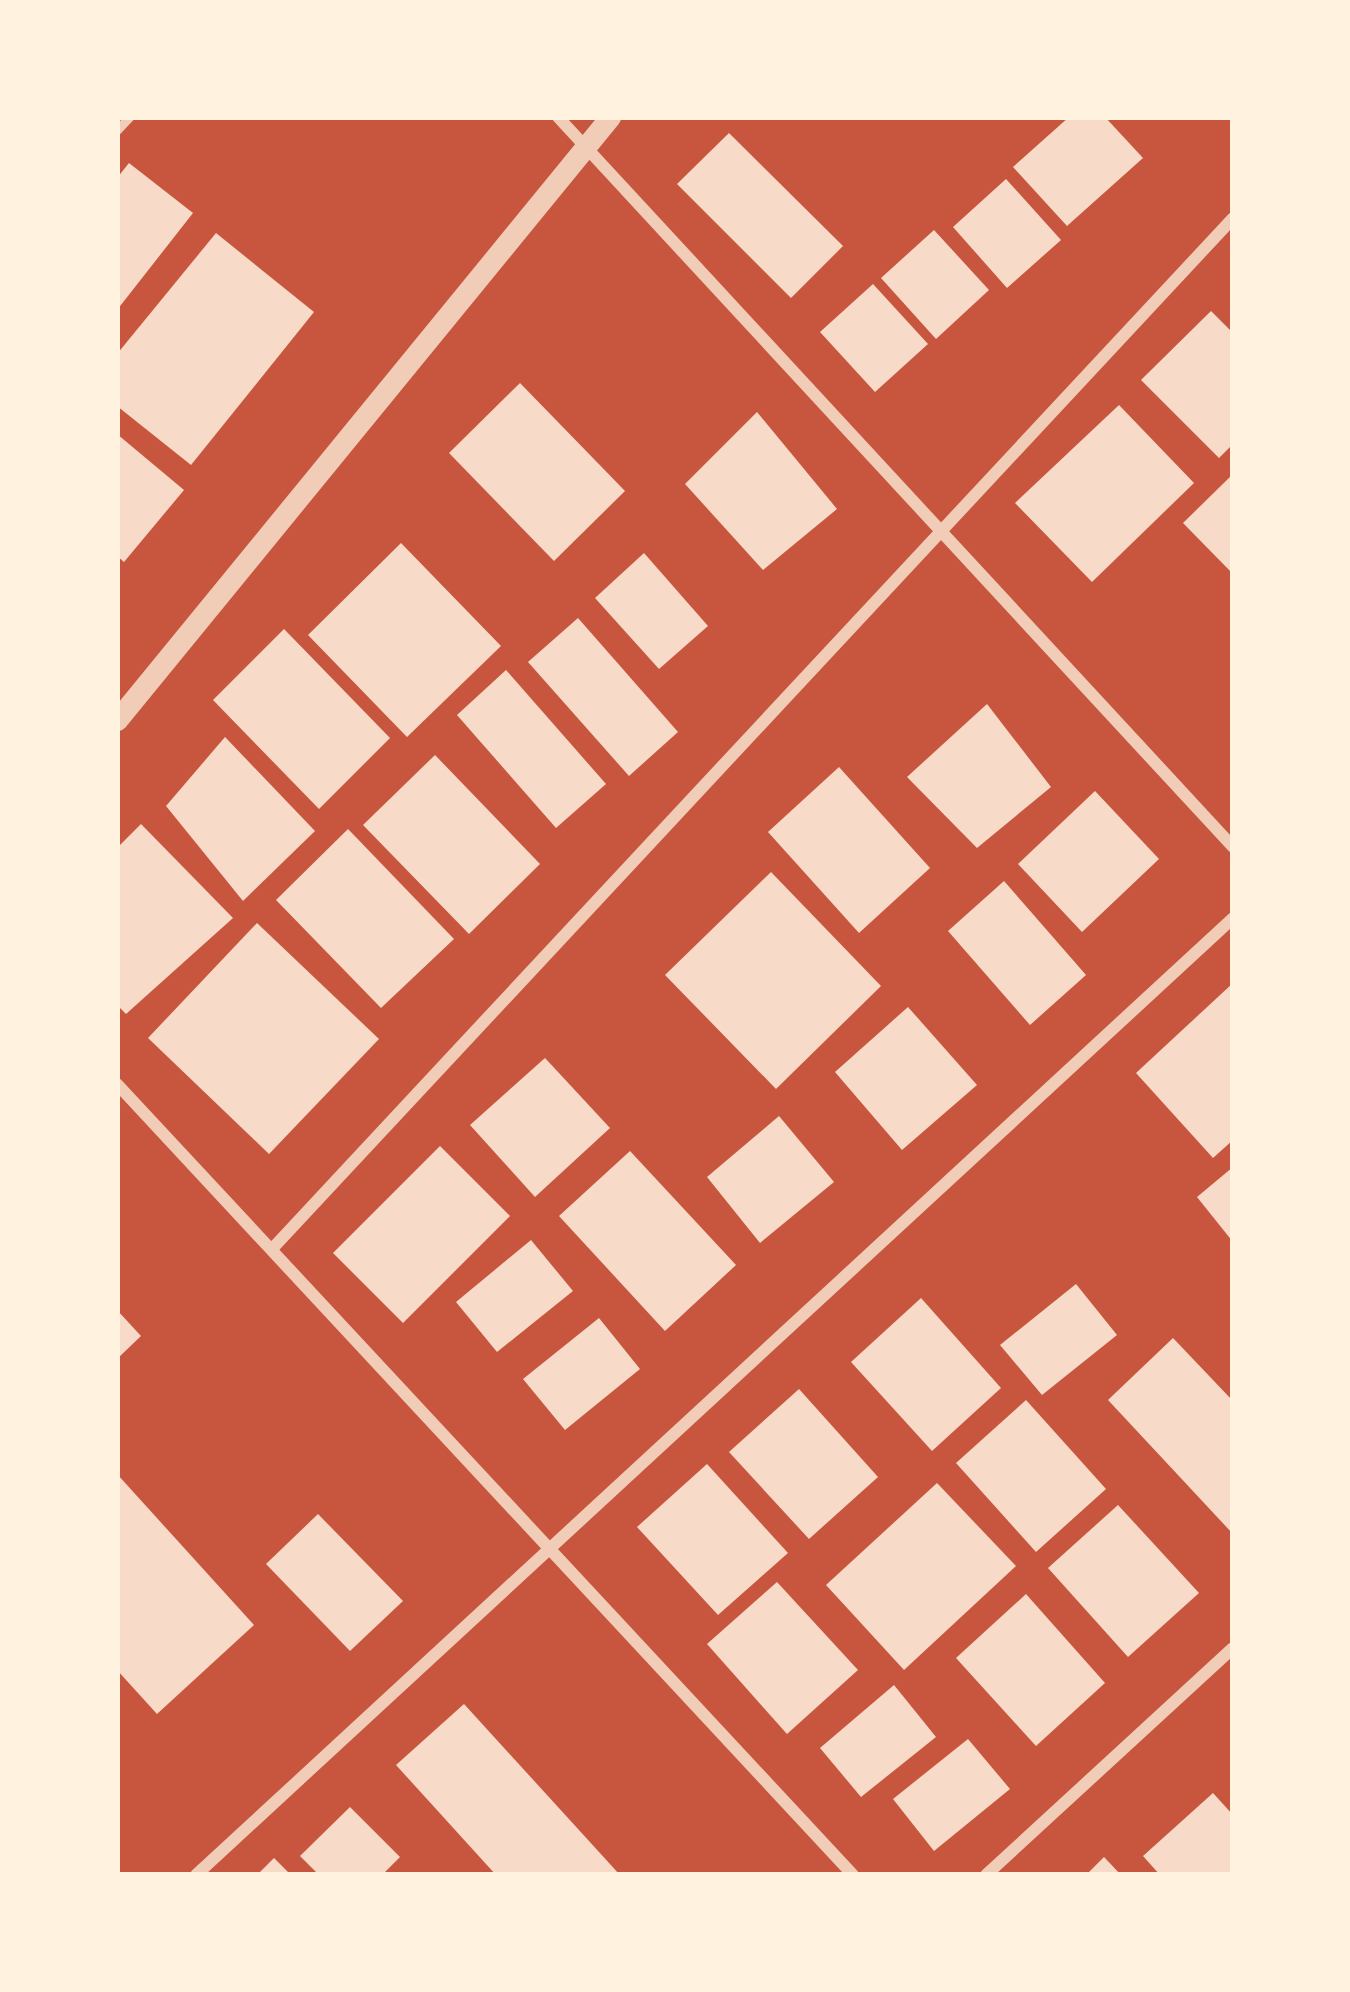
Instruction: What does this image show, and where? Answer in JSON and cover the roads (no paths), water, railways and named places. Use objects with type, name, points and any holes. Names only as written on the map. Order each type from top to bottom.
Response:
[{"type":"street","points":[[558,117],[589,144],[1233,847]]},
{"type":"street","points":[[117,720],[610,117]]},
{"type":"street","points":[[272,1249],[945,535],[1233,218]]},
{"type":"street","points":[[196,1875],[1233,917]]},
{"type":"street","points":[[117,1084],[853,1875]]},
{"type":"street","points":[[986,1875],[1233,1648]]},
{"type":"lane","points":[[117,130],[129,117]]}]
